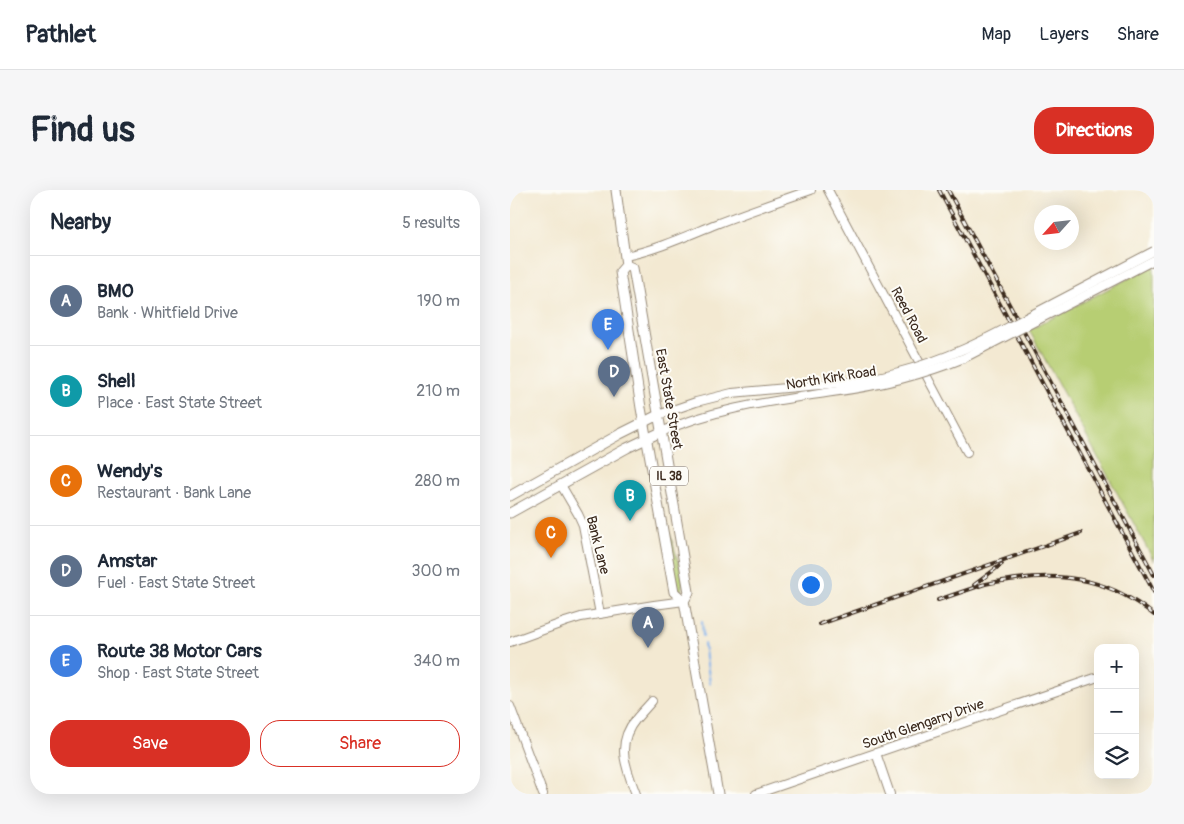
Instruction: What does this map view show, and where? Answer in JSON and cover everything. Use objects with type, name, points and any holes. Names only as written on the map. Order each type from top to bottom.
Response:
[{"type":"main road","name":"East State Street","points":[[616,190],[625,261],[620,272],[646,439],[674,592],[684,601],[718,794]]},
{"type":"main road","name":"East State Street","points":[[625,261],[633,268],[689,592],[684,601]]},
{"type":"main road","name":"North Kirk Road","points":[[510,496],[658,415]]},
{"type":"main road","name":"North Kirk Road","points":[[510,513],[627,448],[661,432]]},
{"type":"street","points":[[625,261],[639,253],[811,190]]},
{"type":"street","name":"Reed Road","points":[[828,190],[967,452]]},
{"type":"street","name":"North Kirk Road","points":[[661,432],[689,421],[721,412],[831,388],[926,364],[984,339],[1154,251]]},
{"type":"street","name":"North Kirk Road","points":[[658,415],[696,402],[732,393],[870,387],[903,379],[955,361],[988,346],[1154,260]]},
{"type":"street","name":"Bank Lane","points":[[560,485],[583,525],[600,614]]},
{"type":"street","points":[[510,642],[565,622],[654,604],[684,601]]},
{"type":"street","name":"South Glengarry Drive","points":[[756,794],[1094,678]]},
{"type":"street","points":[[636,794],[626,766],[624,749],[627,733],[635,720],[652,701]]},
{"type":"street","points":[[510,706],[542,794]]},
{"type":"street","points":[[876,753],[890,794]]},
{"type":"green space","points":[[1154,265],[1154,561],[1029,330]]},
{"type":"green space","points":[[665,522],[681,570],[683,582],[681,591],[678,591]]},
{"type":"waterway","points":[[702,621],[703,636]]},
{"type":"waterway","points":[[704,644],[710,683]]},
{"type":"railway","points":[[939,190],[1154,592]]},
{"type":"railway","points":[[948,190],[1154,575]]},
{"type":"railway","points":[[820,624],[1081,533]]},
{"type":"railway","points":[[974,585],[1002,564]]},
{"type":"railway","points":[[938,600],[990,583],[1035,577],[1072,578],[1106,587],[1122,594],[1154,615]]},
{"type":"place","name":"Route 38 Motor Cars","points":[[608,350]]},
{"type":"place","name":"Amstar","points":[[614,397]]},
{"type":"place","name":"Shell","points":[[630,521]]},
{"type":"place","name":"Wendy's","points":[[551,558]]},
{"type":"place","name":"BMO","points":[[648,648]]}]
